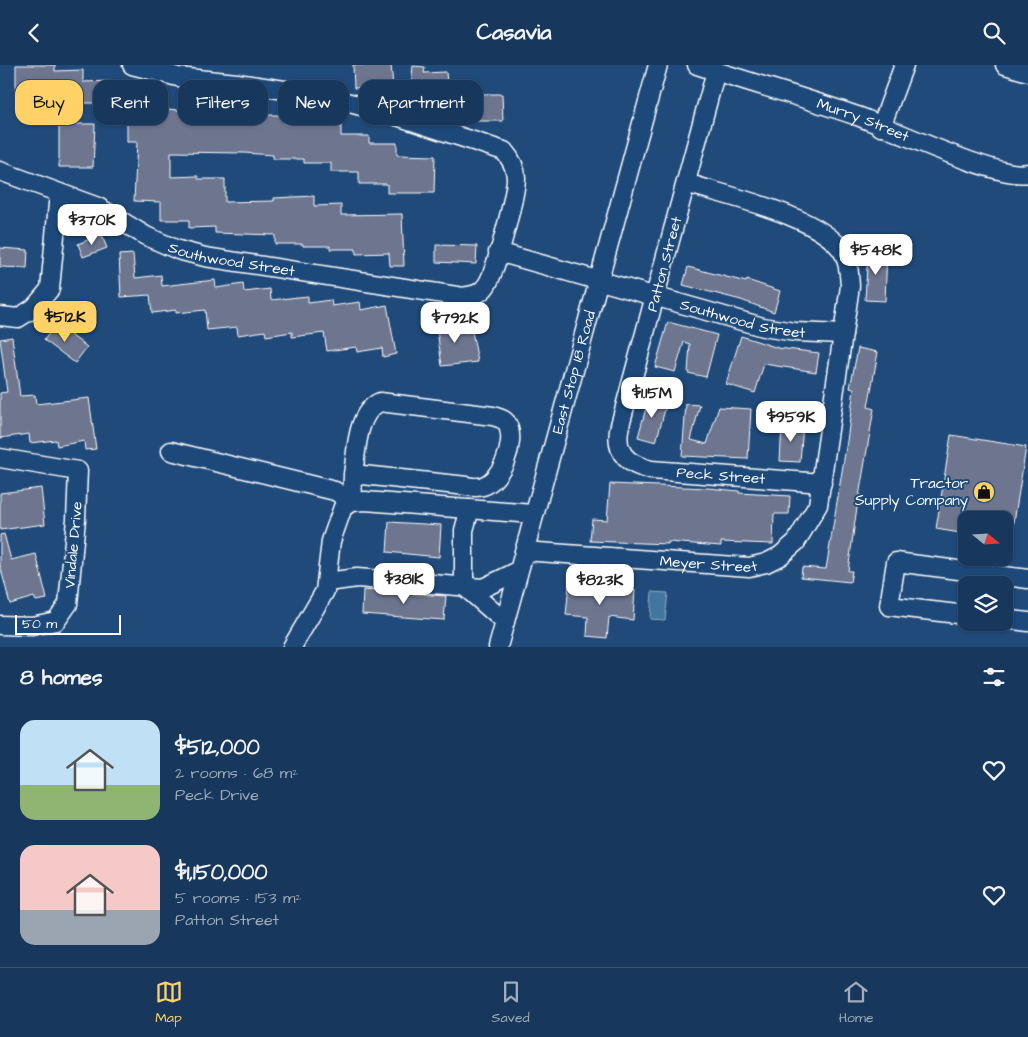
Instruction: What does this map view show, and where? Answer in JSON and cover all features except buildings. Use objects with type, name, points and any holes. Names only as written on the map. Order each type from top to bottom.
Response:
[{"type":"street","points":[[132,65],[178,77],[237,83],[319,95],[384,112],[504,151],[513,161],[516,178],[514,195],[498,253]]},
{"type":"street","name":"East Stop 18 Road","points":[[498,647],[533,514],[658,65]]},
{"type":"street","name":"Murry Street","points":[[697,65],[860,118],[999,170],[1021,175],[1028,173]]},
{"type":"street","points":[[881,127],[904,65]]},
{"type":"street","points":[[1005,65],[1028,72]]},
{"type":"street","name":"Patton Street","points":[[624,455],[618,446],[617,437],[716,71]]},
{"type":"street","name":"Southwood Street","points":[[0,171],[98,207],[146,236],[178,250],[205,257],[462,297],[477,294],[486,287],[498,253],[598,279],[770,329],[843,335]]},
{"type":"street","points":[[686,183],[805,221],[832,239],[843,253],[849,270],[850,286],[822,483]]},
{"type":"street","points":[[0,316],[18,318],[34,308],[50,289],[58,193]]},
{"type":"street","points":[[352,502],[353,474],[359,430],[367,413],[380,402],[493,416],[503,419],[508,425],[510,441],[502,466],[490,482],[484,486],[353,474]]},
{"type":"street","points":[[171,451],[335,491],[352,502],[533,514]]},
{"type":"street","name":"Peck Street","points":[[624,455],[632,463],[651,469],[822,483]]},
{"type":"street","name":"Vindale Drive","points":[[0,458],[78,471],[76,519],[68,603],[56,621],[32,626],[0,625]]},
{"type":"street","name":"Meyer Street","points":[[524,551],[749,567],[766,563],[796,542],[818,505],[822,483]]},
{"type":"street","points":[[292,647],[325,591],[330,541],[343,507],[352,502]]},
{"type":"street","points":[[470,509],[464,530],[464,586],[505,622]]},
{"type":"street","points":[[958,614],[889,606],[896,561],[1006,576]]},
{"type":"street","points":[[327,582],[357,578],[483,588],[518,571]]},
{"type":"street","points":[[1013,577],[1028,579]]},
{"type":"street","points":[[1013,620],[1028,622]]},
{"type":"water","points":[[652,592],[668,593],[665,620],[650,619]]},
{"type":"place","name":"Tractor Supply Company","points":[[984,492]]}]
